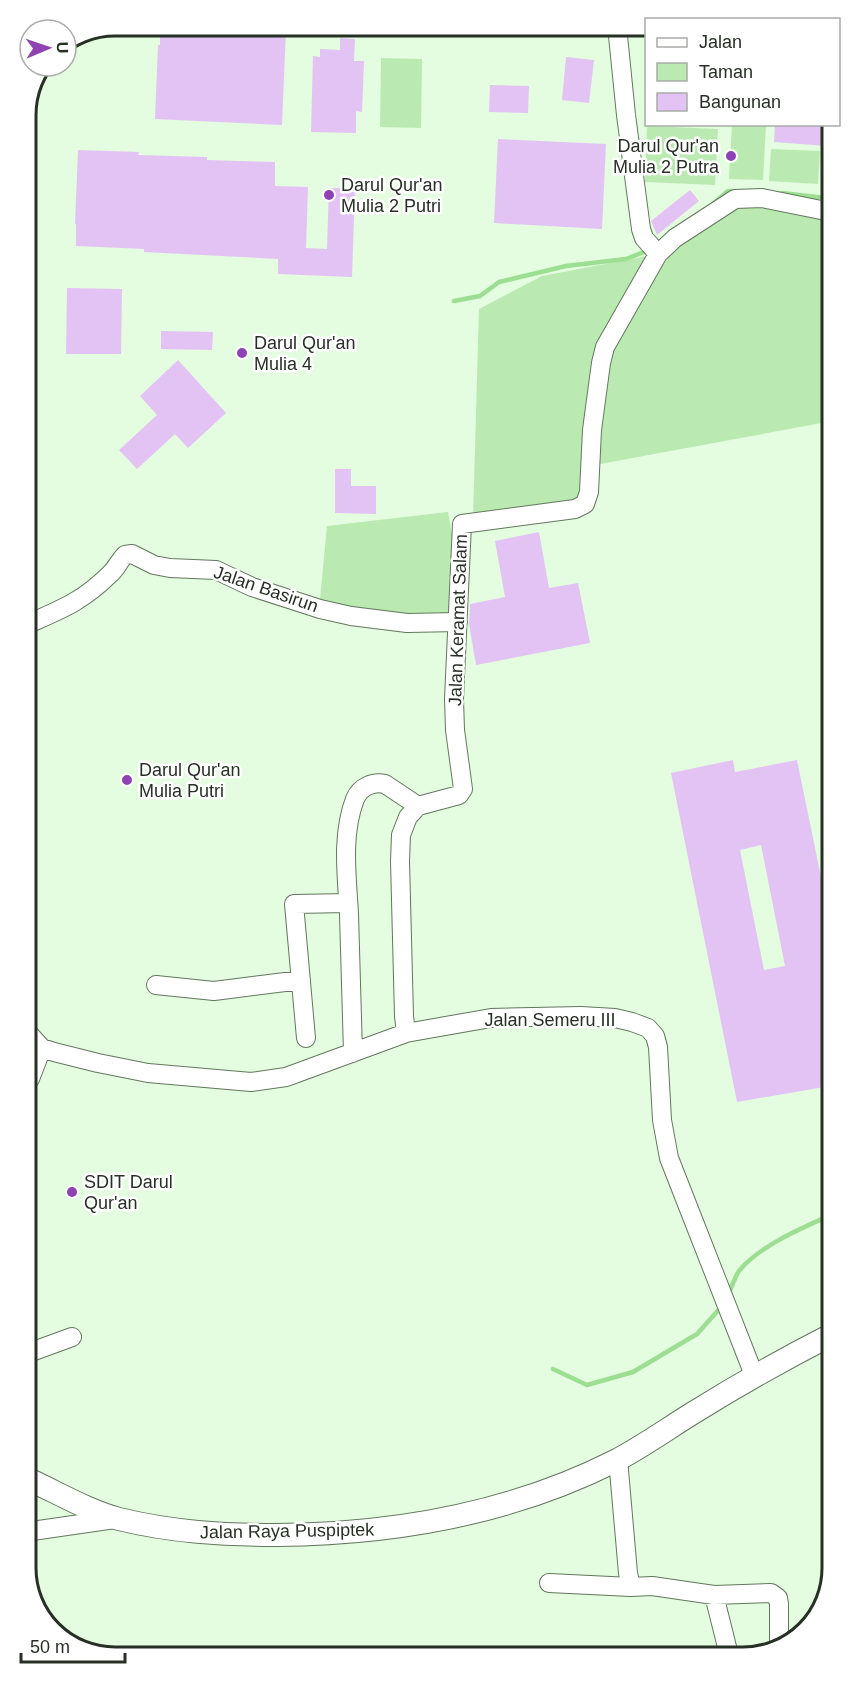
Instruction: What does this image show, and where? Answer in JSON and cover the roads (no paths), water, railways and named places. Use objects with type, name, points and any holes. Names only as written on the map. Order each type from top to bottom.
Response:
[{"type":"main road","name":"Jalan Raya Puspiptek","points":[[36,1483],[117,1518],[190,1533],[302,1535],[378,1530],[465,1515],[569,1483],[618,1459],[754,1375],[822,1340]]},
{"type":"street","points":[[618,36],[641,229],[644,238],[654,249],[735,199],[762,198],[822,210]]},
{"type":"street","name":"Jalan Keramat Salam","points":[[418,806],[459,795],[463,789],[455,730],[454,699],[462,524],[575,509],[585,504],[589,492],[592,430],[605,347],[654,249]]},
{"type":"street","name":"Jalan Basirun","points":[[36,621],[83,598],[112,573],[125,555],[130,554],[138,555],[154,565],[170,568],[216,570],[252,587],[320,609],[351,616],[407,622],[458,622]]},
{"type":"street","points":[[353,1053],[346,859],[349,825],[357,795],[367,786],[380,783],[418,806],[408,817],[401,835],[400,848],[406,1033]]},
{"type":"street","points":[[306,1038],[294,904],[348,903]]},
{"type":"street","points":[[156,985],[214,991],[301,980]]},
{"type":"street","name":"Jalan Semeru III","points":[[36,1041],[67,1056],[148,1073],[251,1082],[286,1077],[406,1033],[459,1022],[513,1016],[615,1018],[648,1028],[655,1036],[658,1047],[662,1120],[669,1158],[754,1375]]},
{"type":"street","points":[[36,1350],[72,1337]]},
{"type":"street","points":[[618,1459],[628,1573],[632,1587]]},
{"type":"street","points":[[36,1530],[117,1518]]},
{"type":"street","points":[[549,1583],[652,1586],[714,1595],[768,1593],[775,1596],[779,1604],[780,1638]]},
{"type":"street","points":[[714,1595],[727,1647]]},
{"type":"waterway","points":[[714,203],[728,191],[735,191]]},
{"type":"waterway","points":[[782,193],[822,198]]},
{"type":"waterway","points":[[454,301],[480,296],[499,282],[566,266],[626,259],[649,250]]},
{"type":"waterway","points":[[729,1293],[739,1271],[758,1254],[782,1238],[822,1219]]},
{"type":"waterway","points":[[553,1369],[587,1385],[633,1372],[697,1334],[722,1306]]},
{"type":"place","name":"Darul Qur'an Mulia 2 Putra","points":[[731,156]]},
{"type":"place","name":"Darul Qur'an Mulia 2 Putri","points":[[329,195]]},
{"type":"place","name":"Darul Qur'an Mulia 4","points":[[242,353]]},
{"type":"place","name":"Darul Qur'an Mulia Putri","points":[[127,780]]},
{"type":"place","name":"SDIT Darul Qur'an","points":[[72,1192]]}]
